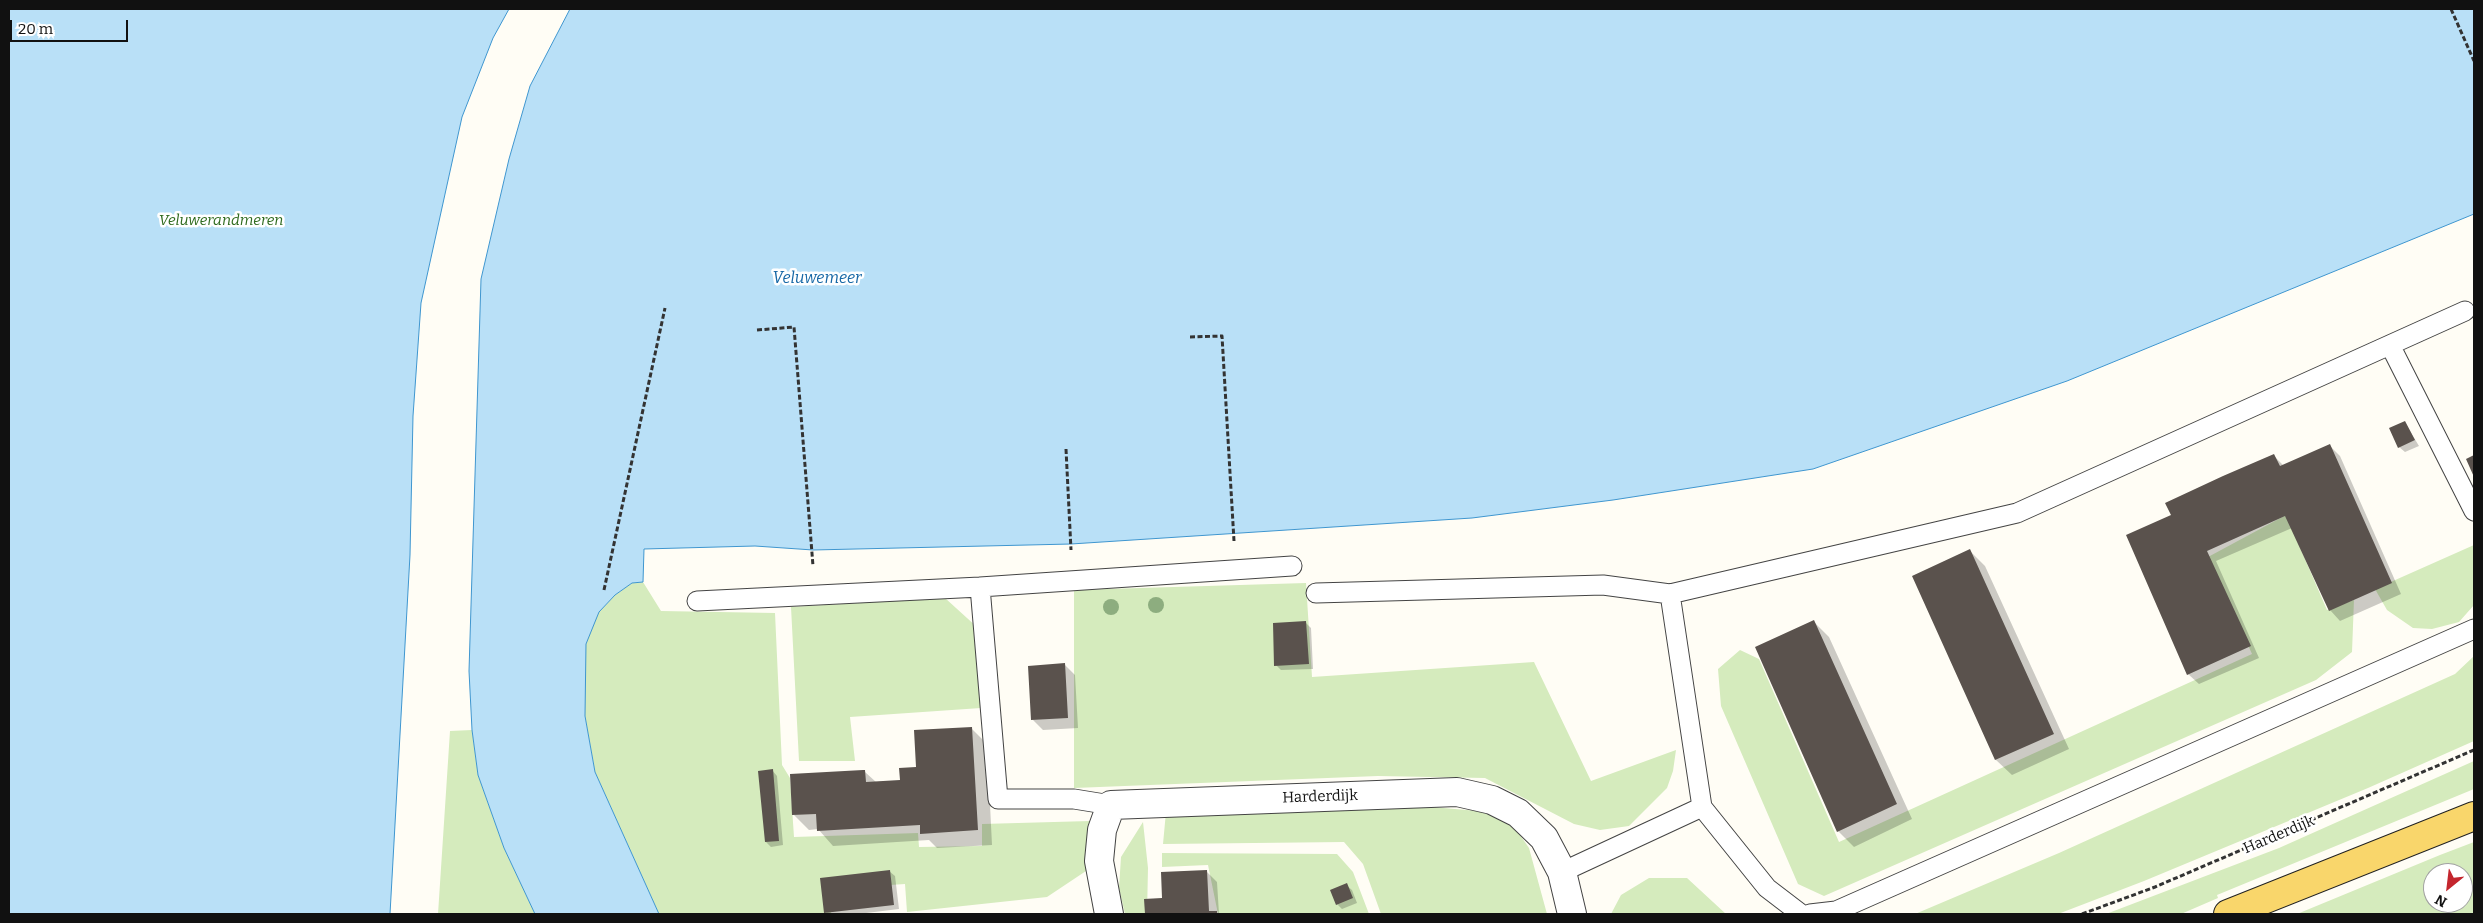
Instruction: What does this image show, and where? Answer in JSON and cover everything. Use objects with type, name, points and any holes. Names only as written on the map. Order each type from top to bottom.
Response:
[{"type":"main road","points":[[2228,914],[2474,816]]},
{"type":"street","name":"Harderdijk","points":[[1111,805],[1457,792],[1492,800],[1518,813],[1544,838],[1562,872],[1572,914]]},
{"type":"street","points":[[1109,914],[1099,861],[1102,830],[1111,805]]},
{"type":"lane","points":[[1316,593],[1603,585],[1670,594],[2017,513],[2465,312]]},
{"type":"lane","points":[[2390,345],[2474,511]]},
{"type":"lane","points":[[697,601],[980,587],[1292,566]]},
{"type":"lane","points":[[980,587],[998,799],[1074,798],[1111,805]]},
{"type":"lane","points":[[1670,594],[1702,807],[1767,888],[1801,914]]},
{"type":"lane","points":[[1810,914],[1836,912],[2474,628]]},
{"type":"lane","points":[[1562,872],[1702,807]]},
{"type":"path","points":[[2451,9],[2474,61]]},
{"type":"path","points":[[604,590],[665,308]]},
{"type":"path","points":[[757,330],[794,327],[813,550],[814,594]]},
{"type":"path","points":[[1190,337],[1222,336],[1235,569]]},
{"type":"path","points":[[1066,449],[1072,580]]},
{"type":"path","name":"Harderdijk","points":[[2082,914],[2164,884],[2474,750]]},
{"type":"green space","points":[[2286,515],[2327,610],[2354,600],[2352,652],[2316,680],[1824,896],[1798,884],[1721,706],[1718,669],[1740,650],[1759,659],[1839,842],[2252,654],[2208,557]]},
{"type":"green space","points":[[2474,545],[2474,605],[2459,622],[2432,629],[2413,628],[2387,610],[2375,589]]},
{"type":"green space","points":[[643,582],[661,611],[775,613],[782,765],[790,778],[794,837],[918,833],[919,847],[982,846],[982,824],[1090,821],[1086,871],[1047,897],[907,912],[905,884],[830,889],[831,914],[659,914],[595,772],[585,716],[585,644],[592,626],[599,612],[615,595],[632,583]]},
{"type":"green space","points":[[1306,583],[1312,677],[1534,662],[1591,781],[1676,750],[1673,771],[1667,788],[1629,826],[1600,830],[1574,824],[1485,778],[1378,776],[1074,788],[1074,590]]},
{"type":"green space","points":[[945,598],[978,628],[981,708],[850,717],[855,761],[799,761],[791,607]]},
{"type":"green space","points":[[2474,656],[2474,741],[2368,788],[2144,881],[2058,914],[1915,914],[2059,853],[2455,674]]},
{"type":"green space","points":[[472,730],[478,775],[504,848],[535,914],[438,914],[450,731]]},
{"type":"green space","points":[[2474,761],[2474,789],[2217,895],[2218,898],[2181,914],[2106,914],[2279,848]]},
{"type":"green space","points":[[1420,806],[1478,811],[1511,822],[1529,848],[1547,914],[1381,914],[1363,864],[1344,842],[1163,844],[1166,812]]},
{"type":"green space","points":[[1143,822],[1148,868],[1147,914],[1125,914],[1119,888],[1121,857]]},
{"type":"green space","points":[[2474,842],[2474,914],[2297,914],[2440,855]]},
{"type":"green space","points":[[1162,853],[1337,854],[1353,872],[1369,914],[1218,914],[1208,865],[1162,867]]},
{"type":"green space","points":[[1649,878],[1687,878],[1726,914],[1611,914],[1621,895]]},
{"type":"water","name":"Veluwerandmeren","points":[[9,9],[509,9],[493,38],[462,117],[421,303],[413,416],[410,555],[390,914],[9,914]]},
{"type":"water","name":"Veluwemeer","points":[[570,9],[2474,9],[2474,214],[2067,381],[1813,469],[1613,500],[1472,518],[1071,544],[813,550],[755,546],[644,549],[643,582],[632,583],[615,595],[599,612],[586,644],[585,716],[595,772],[659,914],[535,914],[504,848],[478,775],[472,730],[469,671],[481,279],[509,159],[530,86]]},
{"type":"building","points":[[2405,421],[2415,440],[2398,448],[2389,428]]},
{"type":"building","points":[[2330,444],[2392,583],[2329,611],[2285,516],[2207,551],[2251,646],[2187,675],[2126,535],[2171,515],[2165,503],[2223,476],[2274,454],[2280,466]]},
{"type":"building","points":[[2474,455],[2474,477],[2466,459]]},
{"type":"building","points":[[1970,549],[2054,734],[1995,760],[1912,576]]},
{"type":"building","points":[[1814,620],[1897,804],[1837,832],[1755,647]]},
{"type":"building","points":[[1306,621],[1309,664],[1274,666],[1273,623]]},
{"type":"building","points":[[1065,663],[1068,718],[1031,720],[1028,666]]},
{"type":"building","points":[[972,727],[978,830],[920,834],[920,825],[817,831],[816,814],[792,815],[790,774],[865,770],[866,782],[900,780],[899,768],[916,767],[914,730]]},
{"type":"building","points":[[773,769],[779,841],[765,842],[758,771]]},
{"type":"building","points":[[890,870],[894,905],[824,913],[820,878]]},
{"type":"building","points":[[1207,870],[1209,911],[1217,911],[1217,914],[1145,914],[1144,899],[1162,898],[1161,872]]},
{"type":"building","points":[[1347,883],[1353,898],[1336,905],[1330,890]]}]
